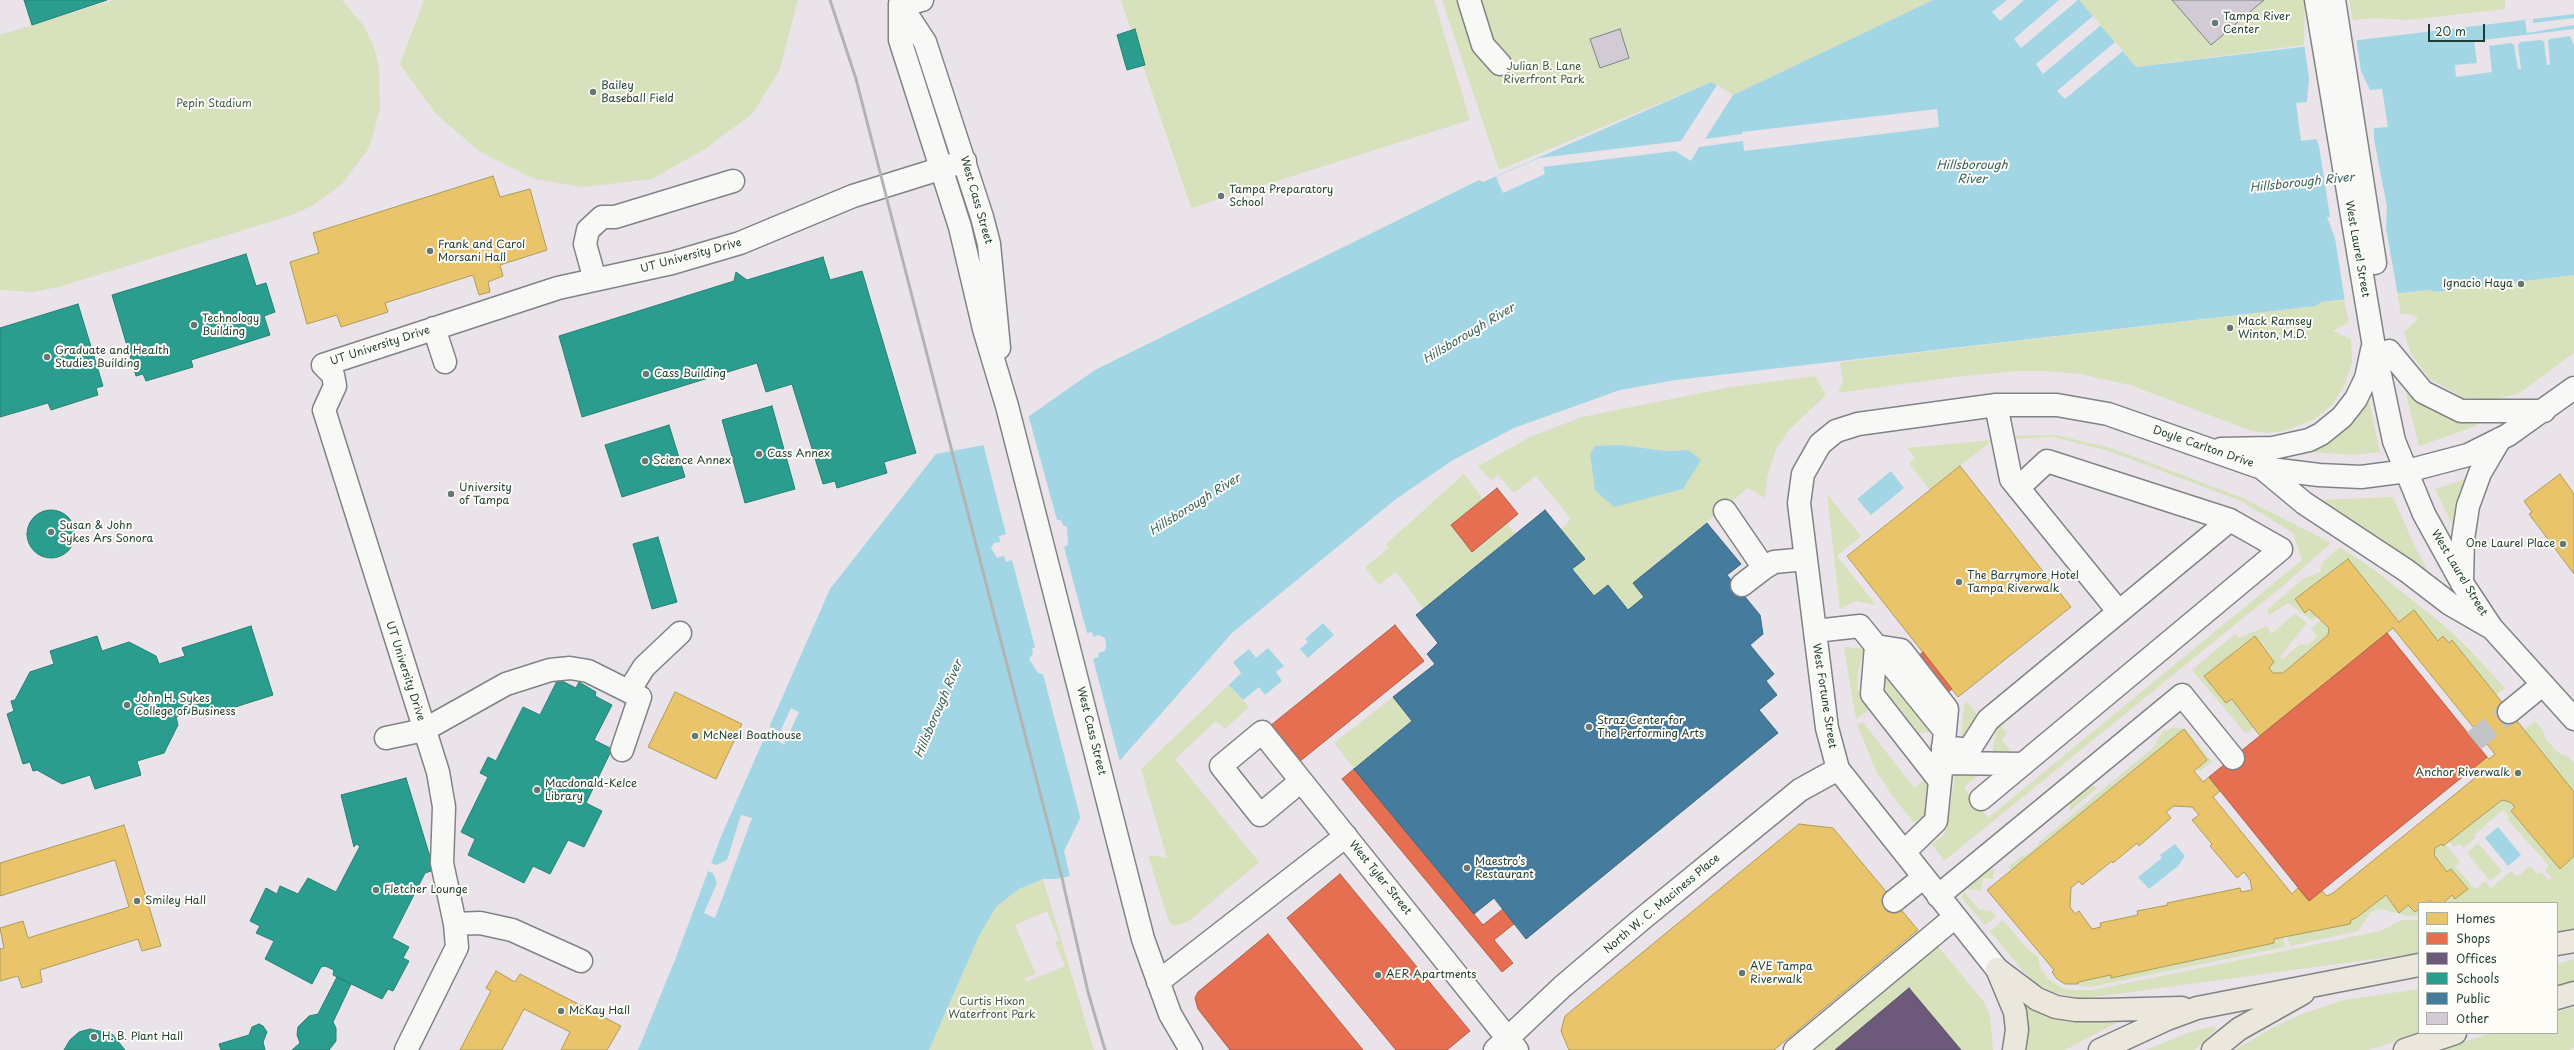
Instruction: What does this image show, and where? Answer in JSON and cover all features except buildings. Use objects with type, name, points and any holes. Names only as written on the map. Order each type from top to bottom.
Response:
[{"type":"main road","points":[[2558,944],[2574,941]]},
{"type":"main road","points":[[2100,1050],[2167,1019],[2197,1008],[2329,981],[2418,966]]},
{"type":"main road","points":[[1997,969],[2037,999],[2056,1007],[2096,1010],[2197,1008]]},
{"type":"main road","points":[[1997,969],[2015,1012],[2017,1030],[2014,1050]]},
{"type":"main road","points":[[2212,1050],[2263,1015],[2329,981]]},
{"type":"main road","points":[[2558,998],[2574,993]]},
{"type":"main road","points":[[2405,1050],[2452,1034]]},
{"type":"street","points":[[899,3],[922,0]]},
{"type":"street","points":[[1469,0],[1483,45],[1500,64]]},
{"type":"street","name":"West Cass Street","points":[[899,3],[925,42],[965,161],[989,244],[998,344],[1007,406]]},
{"type":"street","name":"West Cass Street","points":[[899,3],[900,40],[943,168],[960,227],[984,329],[1007,406],[1116,829],[1142,939],[1170,1014],[1191,1050]]},
{"type":"street","name":"West Laurel Street","points":[[2325,8],[2380,339],[2394,442],[2424,514],[2462,583],[2491,627],[2574,720]]},
{"type":"street","name":"UT University Drive","points":[[406,1050],[458,947],[455,924],[442,863],[444,806],[441,789],[424,730],[324,410],[335,386],[333,375],[323,365],[558,288],[672,263],[740,243],[853,196],[965,161]]},
{"type":"street","points":[[595,280],[585,244],[588,230],[602,217],[615,217],[733,181]]},
{"type":"street","points":[[434,328],[444,362]]},
{"type":"street","points":[[2380,339],[2423,392],[2461,410],[2544,411]]},
{"type":"street","points":[[2206,449],[2273,448],[2309,440],[2321,434],[2342,417],[2362,389],[2380,339]]},
{"type":"street","name":"Doyle Carlton Drive","points":[[1820,444],[1836,431],[1858,424],[1996,405],[2057,405],[2108,414],[2262,468],[2318,475],[2361,477],[2407,471],[2468,455],[2500,439],[2544,411],[2574,388]]},
{"type":"street","points":[[1996,405],[2011,479],[2119,612]]},
{"type":"street","points":[[2462,583],[2463,539],[2468,506],[2480,473],[2500,439]]},
{"type":"street","name":"West Fortune Street","points":[[1820,444],[1803,474],[1799,503],[1830,743],[1838,769],[1997,969]]},
{"type":"street","points":[[1981,799],[2281,549],[2230,520],[2046,461],[2018,488]]},
{"type":"street","points":[[2262,468],[2304,503],[2407,571],[2450,604],[2491,627]]},
{"type":"street","points":[[1725,511],[1764,568]]},
{"type":"street","points":[[1942,755],[1969,750],[1988,720],[2230,520]]},
{"type":"street","points":[[1742,585],[1774,562],[1806,559]]},
{"type":"street","points":[[1815,631],[1860,626],[1876,646],[1942,755],[1936,822],[1904,852]]},
{"type":"street","points":[[629,691],[644,667],[680,633]]},
{"type":"street","points":[[1876,646],[1872,694],[1942,755],[2023,764]]},
{"type":"street","points":[[386,738],[424,730],[499,687],[557,669],[570,668],[588,671],[640,697],[622,750]]},
{"type":"street","points":[[2509,712],[2542,685]]},
{"type":"street","points":[[1938,896],[2182,695],[2233,758]]},
{"type":"street","name":"North W. C. Maciness Place","points":[[1507,1046],[1562,987],[1642,919],[1800,790],[1838,769]]},
{"type":"street","points":[[1301,782],[1346,836]]},
{"type":"street","name":"West Tyler Street","points":[[1158,982],[1346,836],[1507,1046]]},
{"type":"street","points":[[1894,901],[1924,877]]},
{"type":"street","points":[[1795,1050],[1955,916]]},
{"type":"street","points":[[455,924],[480,923],[512,930],[581,961]]},
{"type":"green space","name":"Pepin Stadium","points":[[113,0],[342,0],[364,26],[374,47],[379,68],[380,110],[369,148],[342,184],[312,206],[292,215],[59,287],[33,292],[0,290],[0,35]]},
{"type":"green space","name":"Bailey Baseball Field","points":[[424,0],[798,0],[779,72],[752,114],[705,149],[652,179],[583,187],[534,179],[480,152],[435,113],[400,64]]},
{"type":"green space","points":[[1121,0],[1434,0],[1470,120],[1191,208]]},
{"type":"green space","name":"Julian B. Lane Riverfront Park","points":[[1442,0],[1933,0],[1733,95],[1711,82],[1499,170]]},
{"type":"green space","points":[[2079,0],[2305,0],[2304,45],[2136,67]]},
{"type":"green space","points":[[2349,0],[2505,0],[2505,9],[2408,20],[2375,18],[2353,20]]},
{"type":"green space","points":[[2574,275],[2574,353],[2518,394],[2496,399],[2459,398],[2457,394],[2430,379],[2411,354],[2404,332],[2418,319],[2410,314],[2401,314],[2397,294],[2429,290],[2435,292]]},
{"type":"green space","points":[[2344,300],[2349,322],[2333,331],[2351,339],[2352,363],[2345,384],[2333,404],[2315,419],[2284,431],[2267,433],[2249,430],[2130,385],[2080,374],[2045,371],[2018,371],[1954,377],[1838,393],[1843,381],[1840,362],[2316,306],[2321,302]]},
{"type":"green space","points":[[1815,376],[1826,395],[1789,430],[1776,449],[1767,479],[1765,498],[1748,488],[1633,583],[1644,597],[1628,610],[1608,585],[1594,596],[1572,569],[1584,558],[1561,529],[1571,519],[1536,476],[1514,493],[1498,475],[1491,480],[1478,466],[1530,437],[1582,417],[1731,387]],"holes":[[[1621,445],[1666,451],[1688,450],[1595,490]]]},
{"type":"green space","points":[[2409,392],[2437,412],[2460,421],[2475,423],[2476,426],[2419,446],[2406,394]]},
{"type":"green space","points":[[2366,401],[2369,402],[2380,452],[2353,455],[2310,452]]},
{"type":"green space","points":[[2056,435],[2111,448],[2243,498],[2331,543],[2285,584],[1944,861],[1932,844],[1943,836],[1947,828],[1955,775],[1966,771],[1983,771],[1964,787],[1988,818],[2302,560],[2293,533],[2241,501],[2109,451],[2054,437],[2009,439],[2009,436]]},
{"type":"green space","points":[[1993,440],[1930,490],[1909,463],[1915,458],[1907,448]]},
{"type":"green space","points":[[1464,474],[1483,499],[1451,526],[1472,552],[1507,524],[1515,534],[1424,609],[1396,572],[1379,585],[1365,567],[1389,548],[1386,544]]},
{"type":"green space","points":[[2471,477],[2455,525],[2453,526],[2435,489]]},
{"type":"green space","points":[[1827,494],[1861,536],[1837,556],[1876,605],[1855,601],[1840,609]]},
{"type":"green space","points":[[2393,497],[2415,547],[2431,578],[2317,500]]},
{"type":"green space","points":[[2340,547],[2373,569],[2441,623],[2466,646],[2505,688],[2496,695],[2453,640],[2449,643],[2443,636],[2438,641],[2399,622],[2348,559],[2295,599],[2305,612],[2309,609],[2317,616],[2313,621],[2288,603],[2269,615],[2267,610],[2303,579],[2320,572],[2322,563]]},
{"type":"green space","points":[[2295,614],[2307,623],[2280,657],[2282,660],[2300,644],[2307,645],[2317,637],[2311,628],[2321,620],[2329,628],[2328,635],[2283,673],[2273,673],[2269,668],[2274,662],[2254,636],[2204,676],[2226,703],[2232,699],[2254,727],[2246,734],[2192,670],[2235,634],[2239,638],[2267,626],[2271,634]]},
{"type":"green space","points":[[1846,647],[1864,649],[1857,675],[1858,692],[1863,701],[1872,708],[1856,719],[1844,649]]},
{"type":"green space","points":[[1885,672],[1932,729],[1930,732],[1919,733],[1880,684]]},
{"type":"green space","points":[[1229,685],[1249,707],[1225,729],[1216,721],[1175,759],[1259,862],[1188,922],[1173,926],[1168,919],[1148,855],[1167,858],[1141,769]]},
{"type":"green space","points":[[1393,697],[1412,721],[1354,769],[1334,743]]},
{"type":"green space","points":[[1967,702],[1976,713],[1972,736],[1970,738],[1961,739],[1964,705]]},
{"type":"green space","points":[[2535,721],[2543,730],[2545,739],[2560,754],[2568,756],[2574,763],[2574,792],[2524,730]]},
{"type":"green space","points":[[1863,722],[1914,788],[1927,778],[1933,787],[1926,815],[1916,822],[1914,823],[1894,798],[1876,771],[1857,724]]},
{"type":"green space","points":[[2000,725],[2007,733],[2002,740],[2010,750],[1999,760],[1976,759],[1978,753],[1992,754],[1997,726]]},
{"type":"green space","points":[[2176,727],[2186,730],[2212,761],[2200,771],[2197,768],[2207,760],[2184,730],[2011,870],[2008,867],[2039,845],[2038,843],[2153,748],[2162,732]]},
{"type":"green space","points":[[2090,786],[2098,787],[2069,812],[2070,802]]},
{"type":"green space","points":[[2502,800],[2510,802],[2515,807],[2511,812],[2560,868],[2574,856],[2574,931],[2558,934],[2558,902],[2444,902],[2452,895],[2456,899],[2468,889],[2451,869],[2447,872],[2434,855],[2435,848],[2442,844],[2445,844],[2460,862],[2455,866],[2475,889],[2485,881],[2491,888],[2511,871],[2517,877],[2530,866],[2538,874],[2541,872],[2548,880],[2552,878],[2545,870],[2549,866],[2507,819],[2509,817],[2503,810],[2474,835],[2476,837],[2463,848],[2459,843],[2454,847],[2449,841]]},
{"type":"green space","points":[[2478,843],[2502,871],[2490,881],[2467,853]]},
{"type":"green space","points":[[1991,866],[1994,870],[1993,879],[1983,878],[1981,891],[1968,889],[1967,887]]},
{"type":"green space","name":"Curtis Hixon Waterfront Park","points":[[1043,879],[1094,1050],[929,1050],[979,936],[996,907],[1019,889]],"holes":[[[1047,911],[1059,940],[1055,942],[1065,966],[1026,982],[1025,978],[1036,974],[1015,925]]]},
{"type":"green space","points":[[1964,891],[1979,910],[1991,911],[1996,917],[1985,925],[1962,898]]},
{"type":"green space","points":[[2386,895],[2399,913],[2408,905],[2415,912],[2418,910],[2418,916],[2407,916],[2381,909],[2375,910],[2370,913],[2358,931],[2290,946],[2287,937],[2350,924],[2351,920],[2356,918]]},
{"type":"green space","points":[[2003,920],[2027,949],[2038,957],[2040,967],[2048,979],[2062,988],[2073,990],[2093,990],[2381,931],[2402,920],[2418,920],[2418,953],[2102,996],[2077,998],[2053,992],[2037,984],[2022,970],[1990,931]]},
{"type":"green space","points":[[2283,938],[2285,947],[2090,987],[2079,986],[2078,982],[2111,975],[2112,978],[2274,943],[2274,939]]},
{"type":"green space","points":[[1938,946],[1984,1002],[1990,1015],[1993,1050],[1961,1050],[1909,988],[1835,1050],[1815,1050]]},
{"type":"green space","points":[[2574,959],[2574,982],[2558,988],[2558,964]]},
{"type":"green space","points":[[2418,989],[2418,1034],[2368,1050],[2235,1050],[2270,1029],[2304,1013],[2344,1000]]},
{"type":"green space","points":[[2020,1001],[2047,1016],[2069,1021],[2083,1022],[2126,1018],[2065,1050],[2020,1050]]},
{"type":"green space","points":[[2574,1007],[2574,1048],[2569,1050],[2439,1050],[2488,1034],[2558,1034],[2558,1012]]},
{"type":"green space","points":[[2215,1026],[2216,1029],[2195,1050],[2146,1050],[2190,1032]]},
{"type":"water","name":"Hillsborough River","points":[[1933,0],[2079,0],[2136,67],[2574,14],[2574,275],[2435,292],[2429,290],[2321,302],[2316,306],[1676,380],[1620,390],[1514,428],[1453,460],[1396,499],[1232,633],[1094,790],[1064,851],[1070,876],[1056,879],[1043,879],[1019,889],[996,907],[979,936],[929,1050],[638,1050],[675,960],[722,834],[830,589],[936,454],[989,444],[1095,370],[1479,180],[1483,182],[1711,82],[1733,95]]},
{"type":"water","points":[[1621,445],[1666,451],[1688,450],[1701,460],[1683,489],[1614,507],[1595,490],[1590,454],[1595,446]]},
{"type":"water","points":[[1891,471],[1904,488],[1871,515],[1857,499]]},
{"type":"water","points":[[1323,623],[1334,635],[1308,658],[1300,649],[1308,642],[1305,639]]},
{"type":"water","points":[[1268,648],[1284,666],[1276,672],[1282,681],[1265,695],[1259,687],[1243,700],[1229,685],[1241,673],[1233,662],[1249,649],[1256,658]]},
{"type":"water","points":[[2498,827],[2521,855],[2508,866],[2485,838]]},
{"type":"water","points":[[2175,844],[2185,856],[2178,866],[2149,889],[2138,877],[2162,858],[2160,855]]},
{"type":"pier","points":[[2007,0],[2024,0],[2000,21],[1992,12]]},
{"type":"pier","points":[[2059,0],[2078,0],[2021,48],[2014,39]]},
{"type":"pier","points":[[2093,16],[2101,25],[2043,74],[2036,64]]},
{"type":"pier","points":[[2574,18],[2574,25],[2527,33],[2525,20],[2533,19],[2533,23]]},
{"type":"pier","points":[[2574,29],[2574,45],[2570,36],[2550,39],[2548,41],[2550,65],[2547,65],[2544,42],[2541,40],[2520,42],[2518,45],[2521,69],[2518,69],[2514,45],[2511,43],[2489,46],[2492,72],[2456,77],[2455,65],[2477,63],[2474,41]]},
{"type":"pier","points":[[2356,38],[2361,71],[2370,90],[2382,89],[2388,127],[2374,128],[2374,139],[2387,207],[2386,228],[2398,296],[2345,302],[2335,238],[2327,217],[2330,217],[2319,146],[2316,139],[2301,141],[2296,103],[2307,102],[2309,78],[2304,43]]},
{"type":"pier","points":[[2115,42],[2123,51],[2065,99],[2057,91]]},
{"type":"pier","points":[[1717,85],[1733,95],[1705,139],[1742,134],[1742,132],[1937,109],[1939,127],[1744,151],[1743,141],[1699,147],[1691,161],[1675,151],[1543,167],[1545,174],[1503,193],[1496,177],[1539,158],[1681,141]]},
{"type":"pier","points":[[1028,414],[1057,520],[1061,520],[1063,525],[1067,527],[1068,545],[1064,547],[1087,633],[1092,632],[1094,637],[1099,635],[1105,638],[1105,651],[1098,653],[1099,657],[1093,659],[1120,762],[1095,791],[1081,820],[1043,674],[1038,673],[1029,659],[1033,653],[1032,649],[1035,647],[1012,560],[1006,562],[1004,556],[997,558],[991,548],[994,543],[1000,542],[999,536],[1006,534],[983,443],[988,442]]},
{"type":"pier","points":[[791,708],[799,712],[784,745],[765,732],[768,726],[780,732]]},
{"type":"pier","points":[[741,815],[752,818],[715,918],[704,913],[717,883],[713,873],[708,871],[711,863],[716,865],[727,860]]},
{"type":"tunnel","points":[[2474,741],[2509,712]]},
{"type":"railway","points":[[830,0],[856,79],[1062,878],[1088,992],[1105,1050]]},
{"type":"place","name":"Tampa River Center","points":[[2215,23]]},
{"type":"place","name":"Bailey Baseball Field","points":[[593,92]]},
{"type":"place","name":"Tampa Preparatory School","points":[[1221,196]]},
{"type":"place","name":"Frank and Carol Morsani Hall","points":[[430,251]]},
{"type":"place","name":"Ignacio Haya","points":[[2521,284]]},
{"type":"place","name":"Technology Building","points":[[194,325]]},
{"type":"place","name":"Mack Ramsey Winton, M.D.","points":[[2230,328]]},
{"type":"place","name":"Graduate and Health Studies Building","points":[[47,357]]},
{"type":"place","name":"Cass Building","points":[[646,374]]},
{"type":"place","name":"Cass Annex","points":[[759,454]]},
{"type":"place","name":"Science Annex","points":[[645,461]]},
{"type":"place","name":"University of Tampa","points":[[451,494]]},
{"type":"place","name":"Susan & John Sykes Ars Sonora","points":[[51,532]]},
{"type":"place","name":"One Laurel Place","points":[[2563,544]]},
{"type":"place","name":"The Barrymore Hotel Tampa Riverwalk","points":[[1959,582]]},
{"type":"place","name":"John H. Sykes College of Business","points":[[127,705]]},
{"type":"place","name":"Straz Center for The Performing Arts","points":[[1589,727]]},
{"type":"place","name":"McNeel Boathouse","points":[[695,736]]},
{"type":"place","name":"Anchor Riverwalk","points":[[2518,773]]},
{"type":"place","name":"Macdonald-Kelce Library","points":[[537,790]]},
{"type":"place","name":"Maestro's Restaurant","points":[[1467,868]]},
{"type":"place","name":"Fletcher Lounge","points":[[376,890]]},
{"type":"place","name":"Smiley Hall","points":[[137,901]]},
{"type":"place","name":"AVE Tampa Riverwalk","points":[[1742,973]]},
{"type":"place","name":"AER Apartments","points":[[1378,975]]},
{"type":"place","name":"McKay Hall","points":[[561,1011]]},
{"type":"place","name":"H. B. Plant Hall","points":[[94,1037]]}]
